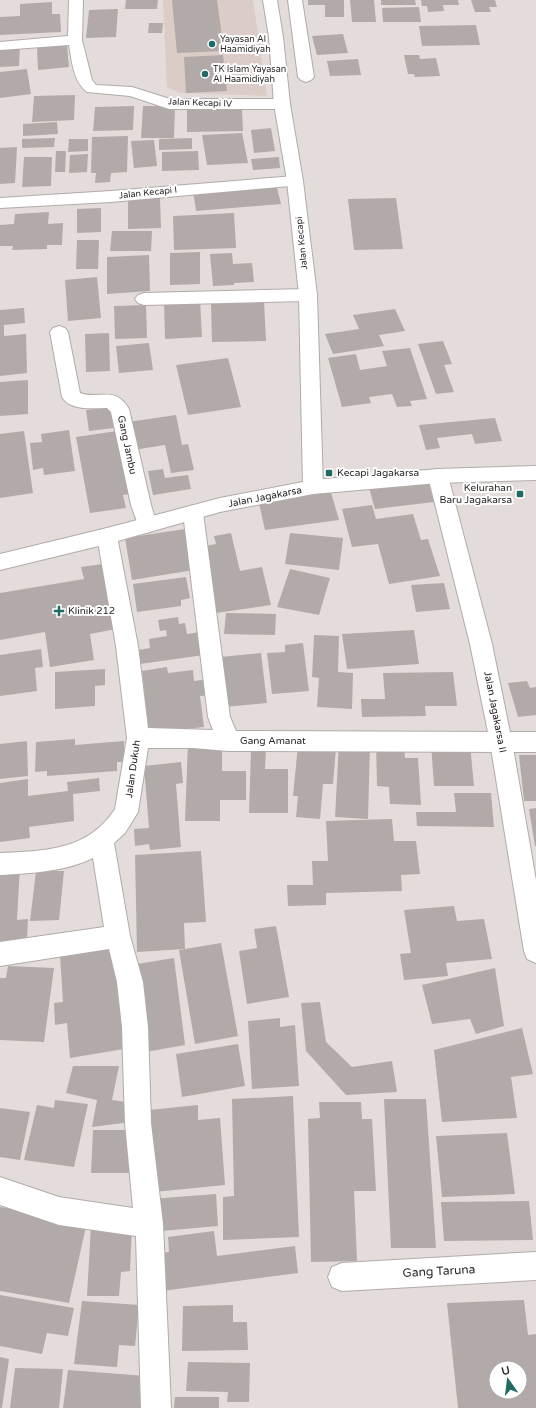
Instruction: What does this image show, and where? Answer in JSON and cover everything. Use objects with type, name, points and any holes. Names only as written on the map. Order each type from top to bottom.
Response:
[{"type":"street","name":"Jalan Kecapi IV","points":[[76,0],[75,40],[84,80],[92,89],[132,92],[169,104],[282,104]]},
{"type":"street","name":"Jalan Kecapi","points":[[270,0],[276,37],[282,104],[295,181],[308,295],[313,487]]},
{"type":"street","points":[[295,0],[306,77]]},
{"type":"street","points":[[0,46],[75,40]]},
{"type":"street","name":"Jalan Kecapi I","points":[[0,203],[74,200],[181,189],[295,181]]},
{"type":"street","points":[[144,299],[308,295]]},
{"type":"street","name":"Gang Jambu","points":[[59,332],[71,397],[80,401],[111,401],[120,409],[141,506],[147,525]]},
{"type":"street","name":"Jalan Jagakarsa","points":[[0,562],[256,497],[313,487],[438,476],[536,473]]},
{"type":"street","name":"Jalan Jagakarsa II","points":[[438,476],[481,644],[532,900],[536,951]]},
{"type":"street","name":"Gang Amanat","points":[[192,513],[219,717],[228,741],[536,742]]},
{"type":"street","name":"Jalan Dukuh","points":[[0,864],[39,862],[61,858],[84,850],[102,839],[117,826],[126,812],[138,738],[127,646],[107,536]]},
{"type":"street","points":[[138,738],[193,738],[228,741]]},
{"type":"street","points":[[102,839],[118,936],[130,982],[135,1027],[138,1123],[149,1224],[156,1408]]},
{"type":"street","points":[[0,954],[118,936]]},
{"type":"street","points":[[0,1191],[59,1211],[149,1224]]},
{"type":"street","name":"Gang Taruna","points":[[342,1277],[536,1266]]},
{"type":"shaded area","name":"Yayasan Al Haamidiyah","points":[[163,0],[253,0],[267,96],[180,93],[167,87]]},
{"type":"building","points":[[126,0],[158,0],[157,9],[125,9]]},
{"type":"building","points":[[172,0],[217,0],[224,51],[177,53]]},
{"type":"building","points":[[308,0],[344,0],[344,17],[325,17],[325,5],[308,5]]},
{"type":"building","points":[[350,0],[374,0],[376,22],[352,22]]},
{"type":"building","points":[[381,0],[415,0],[416,5],[381,5]]},
{"type":"building","points":[[421,0],[458,0],[459,5],[443,5],[444,11],[428,12],[427,6],[422,6]]},
{"type":"building","points":[[471,0],[495,0],[497,7],[489,7],[491,12],[475,12]]},
{"type":"building","points":[[52,2],[52,14],[60,14],[61,32],[0,35],[0,17],[20,16],[20,4]]},
{"type":"building","points":[[419,7],[421,22],[383,22],[382,8]]},
{"type":"building","points":[[118,9],[116,37],[86,38],[89,10]]},
{"type":"building","points":[[149,23],[163,23],[162,33],[148,33]]},
{"type":"building","points":[[476,25],[480,45],[422,46],[419,26]]},
{"type":"building","points":[[343,34],[348,53],[317,55],[312,36]]},
{"type":"building","points":[[67,45],[69,67],[38,70],[37,47]]},
{"type":"building","points":[[20,46],[19,66],[0,67],[0,48]]},
{"type":"building","name":"TK Islam Yayasan Al Haamidiyah","points":[[223,55],[227,91],[186,93],[184,57]]},
{"type":"building","points":[[404,55],[419,55],[420,59],[436,58],[440,76],[415,77],[414,74],[408,74]]},
{"type":"building","points":[[358,59],[361,75],[330,76],[327,61]]},
{"type":"building","points":[[27,69],[31,94],[0,98],[0,72]]},
{"type":"building","points":[[75,95],[74,120],[32,122],[34,96]]},
{"type":"building","points":[[134,106],[133,130],[93,131],[95,107]]},
{"type":"building","points":[[143,106],[175,106],[174,138],[141,138]]},
{"type":"building","points":[[242,109],[243,131],[187,132],[187,110]]},
{"type":"building","points":[[57,122],[58,134],[23,136],[23,124]]},
{"type":"building","points":[[271,128],[275,151],[254,153],[251,130]]},
{"type":"building","points":[[242,133],[248,163],[207,165],[202,135]]},
{"type":"building","points":[[128,136],[127,172],[111,173],[110,182],[95,183],[96,173],[91,173],[92,137]]},
{"type":"building","points":[[55,138],[54,147],[22,148],[22,139]]},
{"type":"building","points":[[192,138],[192,149],[159,150],[159,139]]},
{"type":"building","points":[[69,139],[88,139],[88,151],[68,152]]},
{"type":"building","points":[[154,140],[157,166],[134,168],[131,141]]},
{"type":"building","points":[[17,147],[15,183],[0,184],[0,148]]},
{"type":"building","points":[[56,151],[66,151],[65,172],[55,172]]},
{"type":"building","points":[[198,151],[199,170],[162,171],[162,152]]},
{"type":"building","points":[[88,154],[87,172],[69,173],[70,155]]},
{"type":"building","points":[[24,157],[52,157],[51,186],[22,187]]},
{"type":"building","points":[[279,157],[280,168],[253,170],[251,159]]},
{"type":"building","points":[[276,184],[281,204],[196,211],[193,191]]},
{"type":"building","points":[[160,197],[161,228],[128,229],[128,198]]},
{"type":"building","points":[[396,198],[403,249],[354,250],[348,199]]},
{"type":"building","points":[[101,208],[101,232],[77,233],[77,209]]},
{"type":"building","points":[[49,212],[48,224],[63,223],[62,245],[47,245],[47,249],[12,250],[13,246],[0,246],[0,225],[14,224],[15,214]]},
{"type":"building","points":[[234,213],[236,248],[174,250],[173,216]]},
{"type":"building","points":[[112,231],[152,231],[151,251],[110,251]]},
{"type":"building","points":[[77,240],[99,240],[98,269],[76,269]]},
{"type":"building","points":[[200,252],[200,284],[170,285],[170,253]]},
{"type":"building","points":[[232,253],[233,264],[252,263],[254,282],[213,286],[210,254]]},
{"type":"building","points":[[149,255],[150,291],[107,294],[107,257]]},
{"type":"building","points":[[97,277],[101,318],[68,321],[65,280]]},
{"type":"building","points":[[200,300],[202,337],[165,339],[164,301]]},
{"type":"building","points":[[264,301],[266,341],[212,342],[211,302]]},
{"type":"building","points":[[146,305],[147,338],[115,339],[114,306]]},
{"type":"building","points":[[24,308],[25,323],[4,325],[4,336],[26,334],[27,373],[0,376],[0,310]]},
{"type":"building","points":[[395,309],[405,331],[379,335],[384,346],[333,354],[325,334],[359,329],[353,315]]},
{"type":"building","points":[[109,333],[110,371],[86,372],[85,334]]},
{"type":"building","points":[[443,341],[452,364],[444,365],[454,392],[436,394],[418,344]]},
{"type":"building","points":[[149,343],[153,370],[119,373],[116,346]]},
{"type":"building","points":[[410,348],[427,399],[410,401],[412,406],[397,407],[392,394],[369,397],[371,403],[342,407],[328,358],[356,354],[360,370],[387,366],[382,351]]},
{"type":"building","points":[[228,358],[241,407],[188,415],[176,365]]},
{"type":"building","points":[[28,380],[28,414],[0,416],[0,382]]},
{"type":"building","points":[[113,407],[122,427],[89,431],[86,410]]},
{"type":"building","points":[[176,415],[182,445],[188,444],[194,470],[171,473],[165,445],[133,450],[128,422]]},
{"type":"building","points":[[495,418],[502,441],[475,444],[472,434],[437,438],[440,448],[426,450],[419,425]]},
{"type":"building","points":[[69,430],[75,471],[44,475],[43,468],[33,470],[30,443],[42,442],[41,434]]},
{"type":"building","points":[[24,431],[33,493],[0,498],[0,434]]},
{"type":"building","points":[[117,431],[130,494],[123,495],[126,508],[90,513],[76,437]]},
{"type":"building","points":[[163,469],[165,478],[188,475],[191,489],[153,495],[148,471]]},
{"type":"building","points":[[428,481],[434,502],[375,509],[369,488]]},
{"type":"building","points":[[330,489],[339,520],[265,530],[258,499]]},
{"type":"building","points":[[372,505],[376,519],[413,514],[421,540],[428,539],[440,576],[389,584],[378,544],[352,547],[342,509]]},
{"type":"building","points":[[192,528],[200,569],[132,580],[125,538]]},
{"type":"building","points":[[231,533],[240,571],[262,567],[271,605],[216,613],[200,547],[216,544],[214,536]]},
{"type":"building","points":[[290,533],[343,538],[339,570],[285,564]]},
{"type":"building","name":"Klinik 212","points":[[110,563],[121,628],[90,634],[94,660],[50,667],[45,632],[0,640],[0,593],[84,579],[81,567]]},
{"type":"building","points":[[290,569],[330,578],[319,615],[277,607]]},
{"type":"building","points":[[186,577],[190,598],[181,600],[181,606],[137,612],[133,584]]},
{"type":"building","points":[[444,583],[450,609],[416,612],[411,585]]},
{"type":"building","points":[[226,613],[276,614],[275,635],[224,634]]},
{"type":"building","points":[[178,617],[179,624],[185,623],[187,634],[206,631],[211,654],[140,664],[138,650],[150,648],[149,639],[167,636],[166,630],[160,631],[158,620]]},
{"type":"building","points":[[414,630],[419,664],[347,669],[342,634]]},
{"type":"building","points":[[314,635],[339,636],[338,672],[353,673],[352,709],[317,707],[319,678],[312,677]]},
{"type":"building","points":[[303,643],[309,691],[272,694],[267,653],[285,652],[285,645]]},
{"type":"building","points":[[41,649],[43,667],[35,668],[37,691],[0,696],[0,655]]},
{"type":"building","points":[[261,653],[267,703],[225,707],[220,657]]},
{"type":"building","points":[[167,667],[168,673],[193,670],[194,681],[210,679],[212,695],[200,696],[204,727],[149,733],[142,671]]},
{"type":"building","points":[[105,669],[105,685],[95,686],[95,706],[55,709],[55,672]]},
{"type":"building","points":[[453,672],[457,706],[425,706],[426,716],[362,717],[361,699],[385,699],[383,673]]},
{"type":"building","points":[[527,681],[530,688],[536,687],[536,715],[518,717],[508,683]]},
{"type":"building","points":[[75,739],[75,745],[124,741],[124,762],[117,762],[117,771],[47,776],[47,771],[35,772],[36,742]]},
{"type":"building","points":[[27,741],[28,776],[0,779],[0,744]]},
{"type":"building","points":[[222,742],[222,771],[246,771],[246,800],[220,800],[220,821],[185,821],[188,743]]},
{"type":"building","points":[[339,742],[370,744],[368,819],[335,817]]},
{"type":"building","points":[[376,742],[404,742],[405,758],[418,758],[421,805],[390,804],[389,787],[377,786]]},
{"type":"building","points":[[431,744],[470,744],[474,786],[434,786]]},
{"type":"building","points":[[298,745],[336,748],[333,784],[323,784],[320,819],[296,817],[298,796],[293,796]]},
{"type":"building","points":[[251,750],[266,750],[265,769],[288,769],[288,813],[249,813]]},
{"type":"building","points":[[519,755],[536,755],[536,801],[524,801]]},
{"type":"building","points":[[181,762],[183,783],[176,784],[181,847],[150,850],[149,844],[135,846],[134,829],[149,828],[144,766]]},
{"type":"building","points":[[99,778],[100,791],[73,794],[74,821],[29,827],[30,838],[0,842],[0,783],[28,779],[28,796],[68,791],[67,782]]},
{"type":"building","points":[[454,793],[491,793],[494,827],[417,826],[416,812],[456,812]]},
{"type":"building","points":[[536,808],[536,846],[535,846],[529,809]]},
{"type":"building","points":[[392,819],[394,841],[416,841],[420,874],[401,875],[402,891],[326,893],[326,905],[288,906],[287,885],[313,885],[312,861],[328,861],[326,821]]},
{"type":"building","points":[[201,851],[206,922],[184,923],[185,949],[137,952],[135,855]]},
{"type":"building","points":[[20,866],[17,920],[28,919],[27,940],[0,942],[0,867]]},
{"type":"building","points":[[36,871],[64,871],[59,920],[30,921]]},
{"type":"building","points":[[454,906],[457,921],[484,919],[492,959],[446,963],[448,976],[404,980],[400,954],[411,953],[404,910]]},
{"type":"building","points":[[276,926],[289,997],[247,1004],[239,951],[257,948],[254,929]]},
{"type":"building","points":[[221,943],[238,1036],[195,1044],[179,950]]},
{"type":"building","points":[[113,948],[118,998],[129,997],[124,1049],[70,1058],[67,1023],[55,1025],[54,1003],[63,1002],[60,955]]},
{"type":"building","points":[[174,958],[185,1045],[140,1053],[131,965]]},
{"type":"building","points":[[8,966],[54,968],[44,1042],[0,1040],[0,978],[6,978]]},
{"type":"building","points":[[495,968],[504,1026],[476,1034],[470,1019],[432,1024],[422,985]]},
{"type":"building","points":[[320,1002],[326,1042],[352,1067],[392,1061],[397,1092],[346,1095],[306,1051],[301,1003]]},
{"type":"building","points":[[280,1018],[280,1027],[295,1025],[299,1086],[252,1089],[248,1021]]},
{"type":"building","points":[[522,1028],[533,1074],[511,1077],[517,1118],[442,1122],[434,1050]]},
{"type":"building","points":[[238,1044],[245,1086],[182,1097],[176,1054]]},
{"type":"building","points":[[73,1066],[119,1066],[112,1100],[132,1103],[131,1122],[92,1127],[97,1100],[66,1093]]},
{"type":"building","points":[[293,1096],[299,1237],[223,1240],[223,1197],[234,1196],[232,1099]]},
{"type":"building","points":[[384,1099],[426,1099],[436,1248],[391,1248]]},
{"type":"building","points":[[55,1100],[88,1104],[74,1167],[24,1160],[37,1105],[54,1108]]},
{"type":"building","points":[[319,1102],[361,1102],[362,1119],[372,1119],[376,1191],[354,1191],[357,1261],[311,1262],[308,1119],[320,1118]]},
{"type":"building","points":[[198,1105],[198,1120],[220,1118],[225,1185],[154,1192],[149,1110]]},
{"type":"building","points":[[0,1108],[30,1112],[20,1160],[0,1157]]},
{"type":"building","points":[[93,1130],[132,1130],[130,1173],[91,1173]]},
{"type":"building","points":[[507,1133],[515,1194],[442,1197],[436,1136]]},
{"type":"building","points":[[216,1194],[218,1226],[150,1232],[150,1199]]},
{"type":"building","points":[[529,1201],[533,1240],[444,1241],[441,1202]]},
{"type":"building","points":[[0,1207],[87,1222],[69,1303],[0,1291]]},
{"type":"building","points":[[91,1225],[132,1225],[130,1271],[121,1272],[119,1296],[87,1296]]},
{"type":"building","points":[[214,1231],[217,1256],[295,1246],[298,1273],[162,1291],[160,1253],[169,1252],[168,1237]]},
{"type":"building","points":[[0,1295],[74,1308],[68,1336],[47,1333],[42,1354],[0,1346]]},
{"type":"building","points":[[524,1300],[528,1335],[536,1334],[536,1408],[458,1408],[447,1303]]},
{"type":"building","points":[[82,1301],[139,1305],[135,1346],[119,1345],[117,1367],[74,1364]]},
{"type":"building","points":[[233,1305],[233,1322],[247,1322],[248,1350],[182,1351],[183,1306]]},
{"type":"building","points":[[0,1357],[9,1359],[2,1408],[0,1408]]},
{"type":"building","points":[[188,1362],[250,1363],[249,1402],[227,1402],[228,1392],[186,1391]]},
{"type":"building","points":[[15,1368],[63,1369],[59,1408],[10,1408]]},
{"type":"building","points":[[68,1370],[146,1376],[142,1408],[63,1408]]},
{"type":"building","points":[[175,1397],[219,1397],[219,1408],[174,1408]]},
{"type":"place","name":"Yayasan Al Haamidiyah","points":[[212,44]]},
{"type":"place","name":"TK Islam Yayasan Al Haamidiyah","points":[[205,74]]},
{"type":"place","name":"Kecapi Jagakarsa","points":[[329,473]]},
{"type":"place","name":"Kelurahan Baru Jagakarsa","points":[[520,494]]},
{"type":"place","name":"Klinik 212","points":[[59,611]]}]
